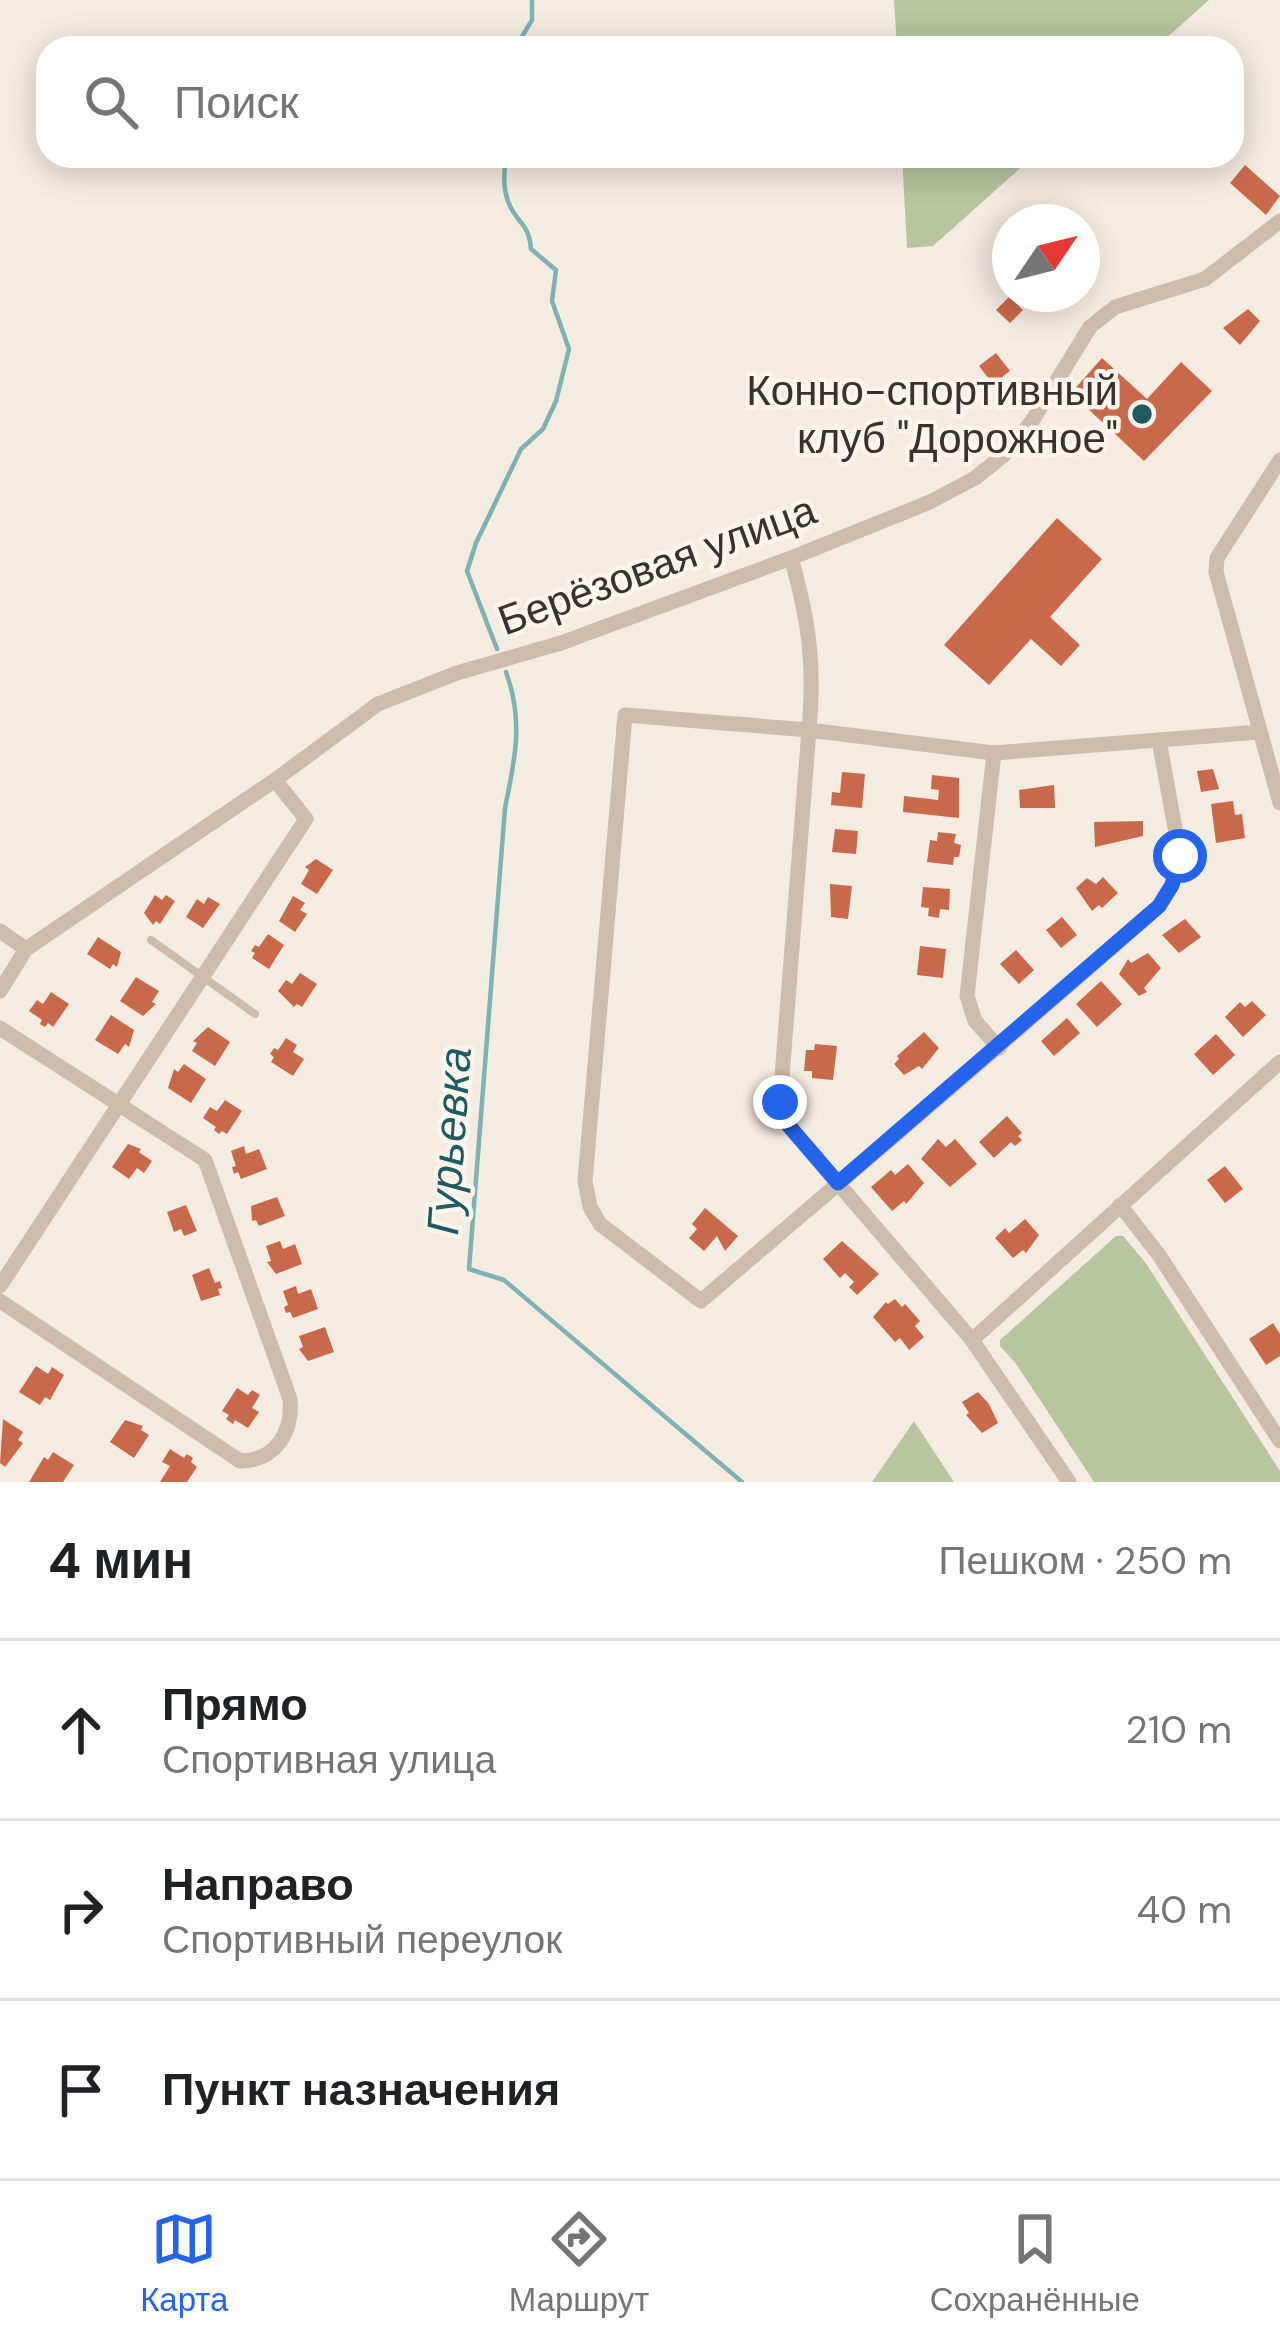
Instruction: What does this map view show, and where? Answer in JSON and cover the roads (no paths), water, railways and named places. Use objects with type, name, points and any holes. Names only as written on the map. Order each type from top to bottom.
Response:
[{"type":"street","name":"Берёзовая улица","points":[[26,949],[275,780],[377,704],[561,643],[791,558],[930,502],[975,478],[1004,455],[1032,421],[1074,350],[1102,317],[1147,294],[1205,279],[1280,221]]},
{"type":"street","points":[[1280,460],[1217,557],[1216,572],[1280,803]]},
{"type":"street","points":[[791,558],[808,616],[812,652],[780,1102],[789,1126],[972,1340],[1069,1482]]},
{"type":"street","points":[[1159,740],[1180,856],[1172,885],[1159,906],[1000,1048],[700,1301],[599,1224],[585,1180],[625,715],[809,730],[994,753],[1259,732]]},
{"type":"street","points":[[994,753],[967,996],[975,1021],[1000,1048]]},
{"type":"street","points":[[0,1286],[306,819],[275,780]]},
{"type":"street","points":[[0,932],[26,949],[0,991]]},
{"type":"street","points":[[0,1028],[205,1160],[290,1399],[292,1418],[273,1453],[258,1461],[240,1461],[0,1301]]},
{"type":"street","points":[[972,1340],[1280,1062]]},
{"type":"street","points":[[1120,1205],[1159,1255],[1280,1441]]},
{"type":"lane","points":[[152,940],[255,1014]]},
{"type":"waterway","name":"Гурьевка","points":[[522,36],[532,20],[532,0]]},
{"type":"waterway","name":"Гурьевка","points":[[497,649],[467,571],[521,449],[543,429],[556,401],[569,349],[552,301],[556,270],[531,249],[526,229],[507,200],[505,168]]},
{"type":"waterway","name":"Гурьевка","points":[[506,672],[515,707],[516,740],[505,808],[469,1269],[504,1280],[742,1482]]},
{"type":"place","name":"Конно-спортивный клуб \"Дорожное\"","points":[[1142,414]]}]
